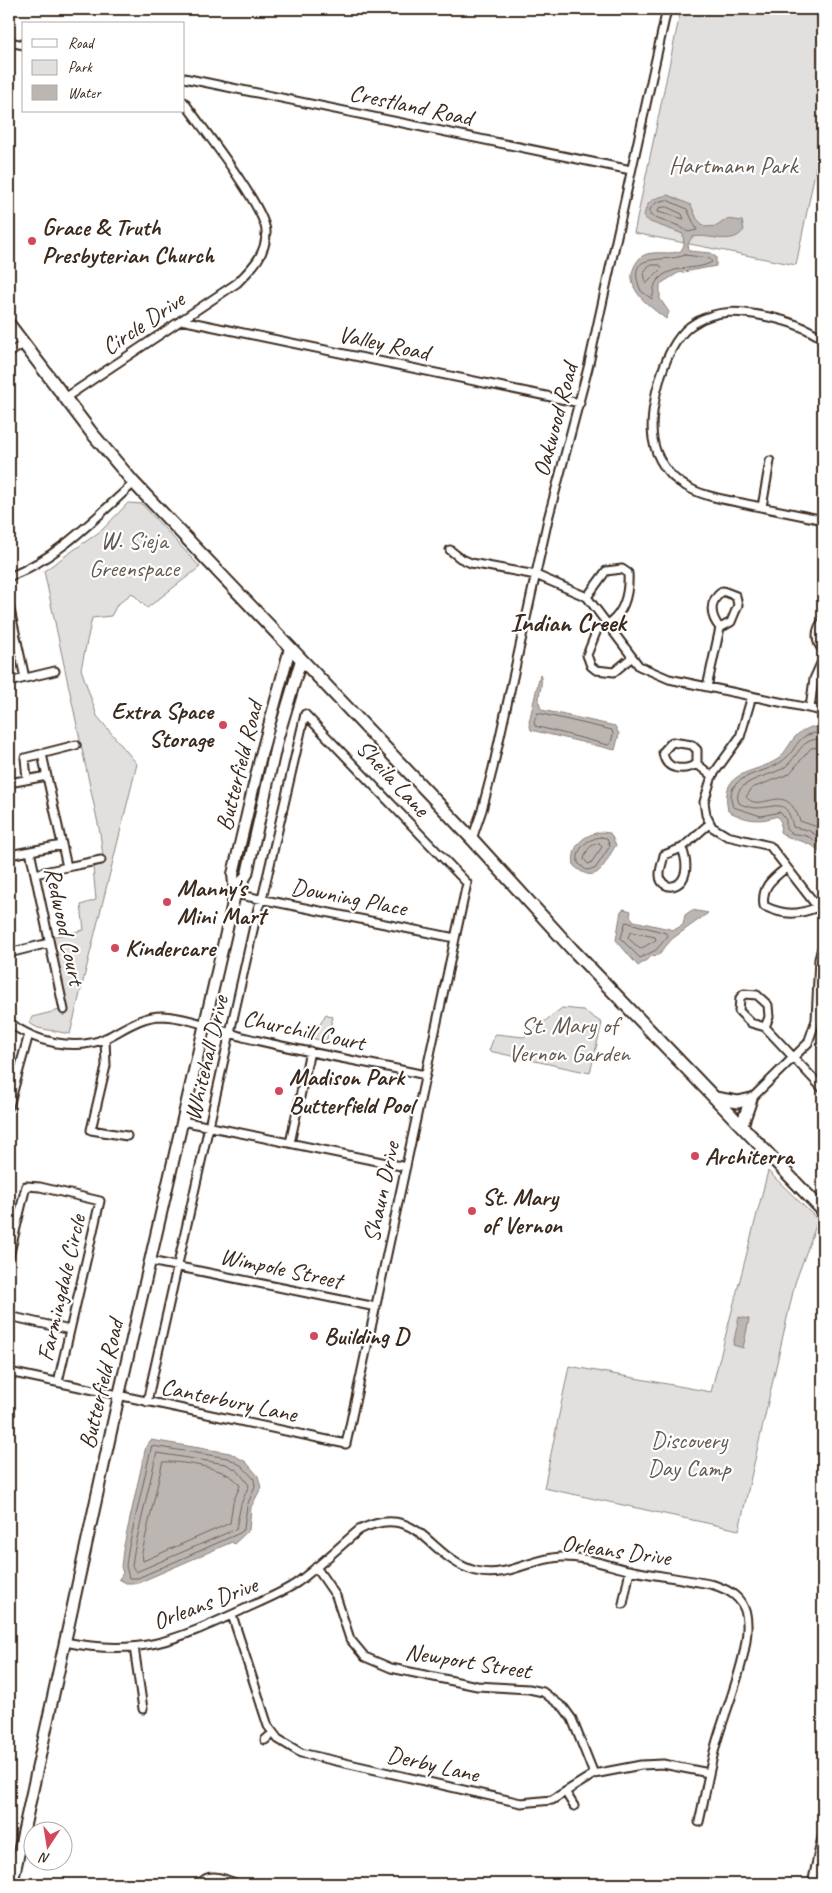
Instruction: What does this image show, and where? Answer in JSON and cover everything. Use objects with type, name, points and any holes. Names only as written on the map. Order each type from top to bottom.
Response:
[{"type":"main road","points":[[9,324],[17,341],[134,483],[472,838],[579,956],[823,1211]]},
{"type":"main road","name":"Butterfield Road","points":[[12,1884],[119,1396],[234,894],[233,874],[261,755],[290,648]]},
{"type":"main road","name":"Butterfield Road","points":[[234,894],[247,874],[276,746],[301,660]]},
{"type":"main road","points":[[715,1098],[731,1101],[751,1099],[742,1125]]},
{"type":"street","name":"Oakwood Road","points":[[472,838],[482,810],[493,768],[548,519],[580,403],[667,9]]},
{"type":"street","points":[[9,42],[22,45]]},
{"type":"street","name":"Crestland Road","points":[[185,78],[631,170]]},
{"type":"street","name":"Circle Drive","points":[[65,398],[237,282],[252,269],[263,250],[266,231],[259,209],[185,103]]},
{"type":"street","points":[[823,339],[796,323],[747,312],[731,311],[713,314],[693,323],[675,342],[665,360],[652,423],[653,440],[659,458],[667,470],[683,485],[697,492],[823,520]]},
{"type":"street","name":"Valley Road","points":[[181,320],[580,403]]},
{"type":"street","points":[[9,353],[17,341]]},
{"type":"street","points":[[762,507],[770,461]]},
{"type":"street","points":[[9,577],[39,562],[71,540],[134,483]]},
{"type":"street","points":[[450,550],[460,558],[472,563],[536,575],[587,597],[609,624],[631,658],[639,666],[669,680],[823,711]]},
{"type":"street","points":[[587,597],[606,571],[622,569],[628,573],[629,588],[622,609],[609,624],[597,630],[587,655],[591,666],[596,670],[614,672],[631,658]]},
{"type":"street","points":[[707,687],[720,628],[711,614],[714,599],[723,591],[732,593],[738,600],[735,618],[720,628]]},
{"type":"street","points":[[9,604],[25,678]]},
{"type":"street","points":[[823,621],[817,638],[817,643],[823,650]]},
{"type":"street","points":[[9,642],[17,641]]},
{"type":"street","points":[[810,708],[814,679],[823,659]]},
{"type":"street","points":[[9,682],[55,671]]},
{"type":"street","points":[[752,696],[740,737],[712,776],[704,802],[710,823],[712,827],[727,836],[770,846],[823,914]]},
{"type":"street","name":"Sheila Lane","points":[[303,723],[305,714],[460,876]]},
{"type":"street","name":"Whitehall Drive","points":[[147,1402],[258,908],[262,899],[303,723]]},
{"type":"street","points":[[672,742],[692,745],[697,750],[697,764],[685,770],[670,766],[664,760],[663,752],[672,742]]},
{"type":"street","points":[[27,779],[25,758],[76,745]]},
{"type":"street","points":[[42,754],[67,867]]},
{"type":"street","points":[[697,764],[712,776]]},
{"type":"street","points":[[9,783],[47,776]]},
{"type":"street","points":[[682,848],[687,864],[684,880],[678,885],[670,886],[662,882],[659,875],[664,854],[682,848],[710,823]]},
{"type":"street","points":[[9,855],[62,845]]},
{"type":"street","name":"Redwood Court","points":[[30,851],[64,1010]]},
{"type":"street","points":[[35,874],[101,860]]},
{"type":"street","points":[[786,868],[766,887],[763,897],[764,906],[773,910],[799,914],[818,907]]},
{"type":"street","name":"Shaun Drive","points":[[331,1441],[346,1444],[467,883],[460,876]]},
{"type":"street","name":"Downing Place","points":[[234,894],[455,938]]},
{"type":"street","points":[[9,953],[50,943]]},
{"type":"street","points":[[751,1099],[808,1043],[816,1020],[821,990],[819,959],[823,944]]},
{"type":"street","points":[[765,1026],[769,1017],[768,1005],[757,995],[744,994],[740,998],[739,1012],[751,1023],[765,1026],[823,1089]]},
{"type":"street","name":"Churchill Court","points":[[9,1022],[29,1034],[54,1042],[79,1044],[105,1038],[132,1023],[155,1017],[171,1017],[230,1033],[426,1075]]},
{"type":"street","points":[[9,1106],[29,1034]]},
{"type":"street","points":[[105,1038],[106,1066],[91,1130],[127,1136]]},
{"type":"street","points":[[290,1143],[310,1051]]},
{"type":"street","points":[[182,1121],[406,1166]]},
{"type":"street","name":"Farmingdale Circle","points":[[9,1257],[11,1240],[26,1186],[40,1187],[100,1201],[58,1382]]},
{"type":"street","name":"Wimpole Street","points":[[150,1261],[376,1307]]},
{"type":"street","points":[[9,1316],[70,1330]]},
{"type":"street","name":"Canterbury Lane","points":[[9,1372],[331,1441]]},
{"type":"street","name":"Orleans Drive","points":[[64,1642],[93,1648],[134,1647],[174,1640],[297,1582],[360,1530],[369,1525],[389,1521],[400,1522],[418,1530],[454,1562],[474,1571],[500,1573],[561,1557],[670,1576],[727,1590],[736,1595],[746,1612],[746,1636],[734,1691],[719,1732],[699,1822]]},
{"type":"street","name":"Newport Street","points":[[316,1567],[336,1596],[350,1639],[365,1657],[392,1668],[477,1686],[529,1689],[542,1692],[559,1703],[572,1719],[594,1774]]},
{"type":"street","points":[[622,1604],[630,1570]]},
{"type":"street","name":"Derby Lane","points":[[232,1614],[268,1726],[278,1739],[290,1748],[315,1757],[521,1803],[552,1800],[594,1774],[653,1764],[709,1773]]},
{"type":"street","points":[[134,1647],[143,1709]]},
{"type":"street","points":[[265,1740],[273,1733]]},
{"type":"street","points":[[566,1793],[574,1806]]},
{"type":"street","points":[[812,1884],[821,1858],[823,1833]]},
{"type":"street","points":[[200,1884],[207,1878],[214,1877],[240,1884]]},
{"type":"green space","name":"Hartmann Park","points":[[681,9],[820,9],[817,23],[823,55],[822,138],[796,265],[634,233]]},
{"type":"green space","name":"W. Sieja Greenspace","points":[[128,503],[142,504],[200,567],[147,608],[132,593],[117,605],[111,616],[92,618],[81,669],[97,716],[137,764],[70,1034],[38,1028],[29,1023],[32,1017],[60,1010],[61,1013],[69,1012],[51,937],[84,930],[81,905],[96,900],[93,867],[104,864],[100,833],[44,571],[102,530]]},
{"type":"green space","name":"St. Mary of Vernon Garden","points":[[562,1008],[583,1010],[602,1023],[590,1073],[489,1051],[495,1034],[524,1037]]},
{"type":"green space","points":[[326,1014],[333,1017],[326,1042],[312,1038]]},
{"type":"green space","name":"Discovery Day Camp","points":[[768,1171],[818,1220],[795,1283],[739,1530],[544,1488],[569,1366],[711,1392]]},
{"type":"water","points":[[668,195],[691,205],[697,219],[705,227],[717,226],[727,219],[742,221],[744,230],[739,235],[727,239],[692,237],[688,244],[689,251],[711,253],[716,257],[716,266],[678,273],[660,284],[660,299],[669,312],[666,319],[641,297],[633,283],[632,275],[635,265],[642,256],[651,253],[681,251],[684,245],[683,234],[650,222],[644,217],[646,207],[651,201]]},
{"type":"water","points":[[540,674],[539,701],[542,710],[615,726],[619,734],[615,750],[531,730],[529,722]]},
{"type":"water","points":[[811,727],[823,728],[823,859],[819,852],[810,844],[780,832],[781,822],[777,816],[752,820],[728,811],[727,797],[729,787],[734,780],[778,759],[798,734]]},
{"type":"water","points":[[601,832],[610,833],[616,845],[599,871],[594,874],[582,872],[574,866],[576,847],[588,836]]},
{"type":"water","points":[[624,909],[631,911],[630,916],[634,921],[674,930],[683,925],[685,915],[692,910],[708,913],[672,939],[658,955],[652,956],[638,966],[616,940],[621,911]]},
{"type":"water","points":[[739,1317],[749,1319],[743,1348],[733,1345]]},
{"type":"water","points":[[151,1440],[230,1453],[246,1462],[258,1476],[261,1488],[251,1507],[249,1530],[234,1544],[232,1542],[138,1583],[126,1583],[119,1579],[123,1573],[121,1567],[123,1550],[146,1446]]},
{"type":"place","name":"Grace & Truth Presbyterian Church","points":[[32,241]]},
{"type":"place","name":"Extra Space Storage","points":[[223,725]]},
{"type":"place","name":"Manny's Mini Mart","points":[[167,902]]},
{"type":"place","name":"Kindercare","points":[[115,948]]},
{"type":"place","name":"Madison Park Butterfield Pool","points":[[279,1091]]},
{"type":"place","name":"Architerra","points":[[695,1156]]},
{"type":"place","name":"St. Mary of Vernon","points":[[472,1211]]},
{"type":"place","name":"Building D","points":[[314,1336]]},
{"type":"district","name":"Indian Creek","points":[[568,622]]}]
